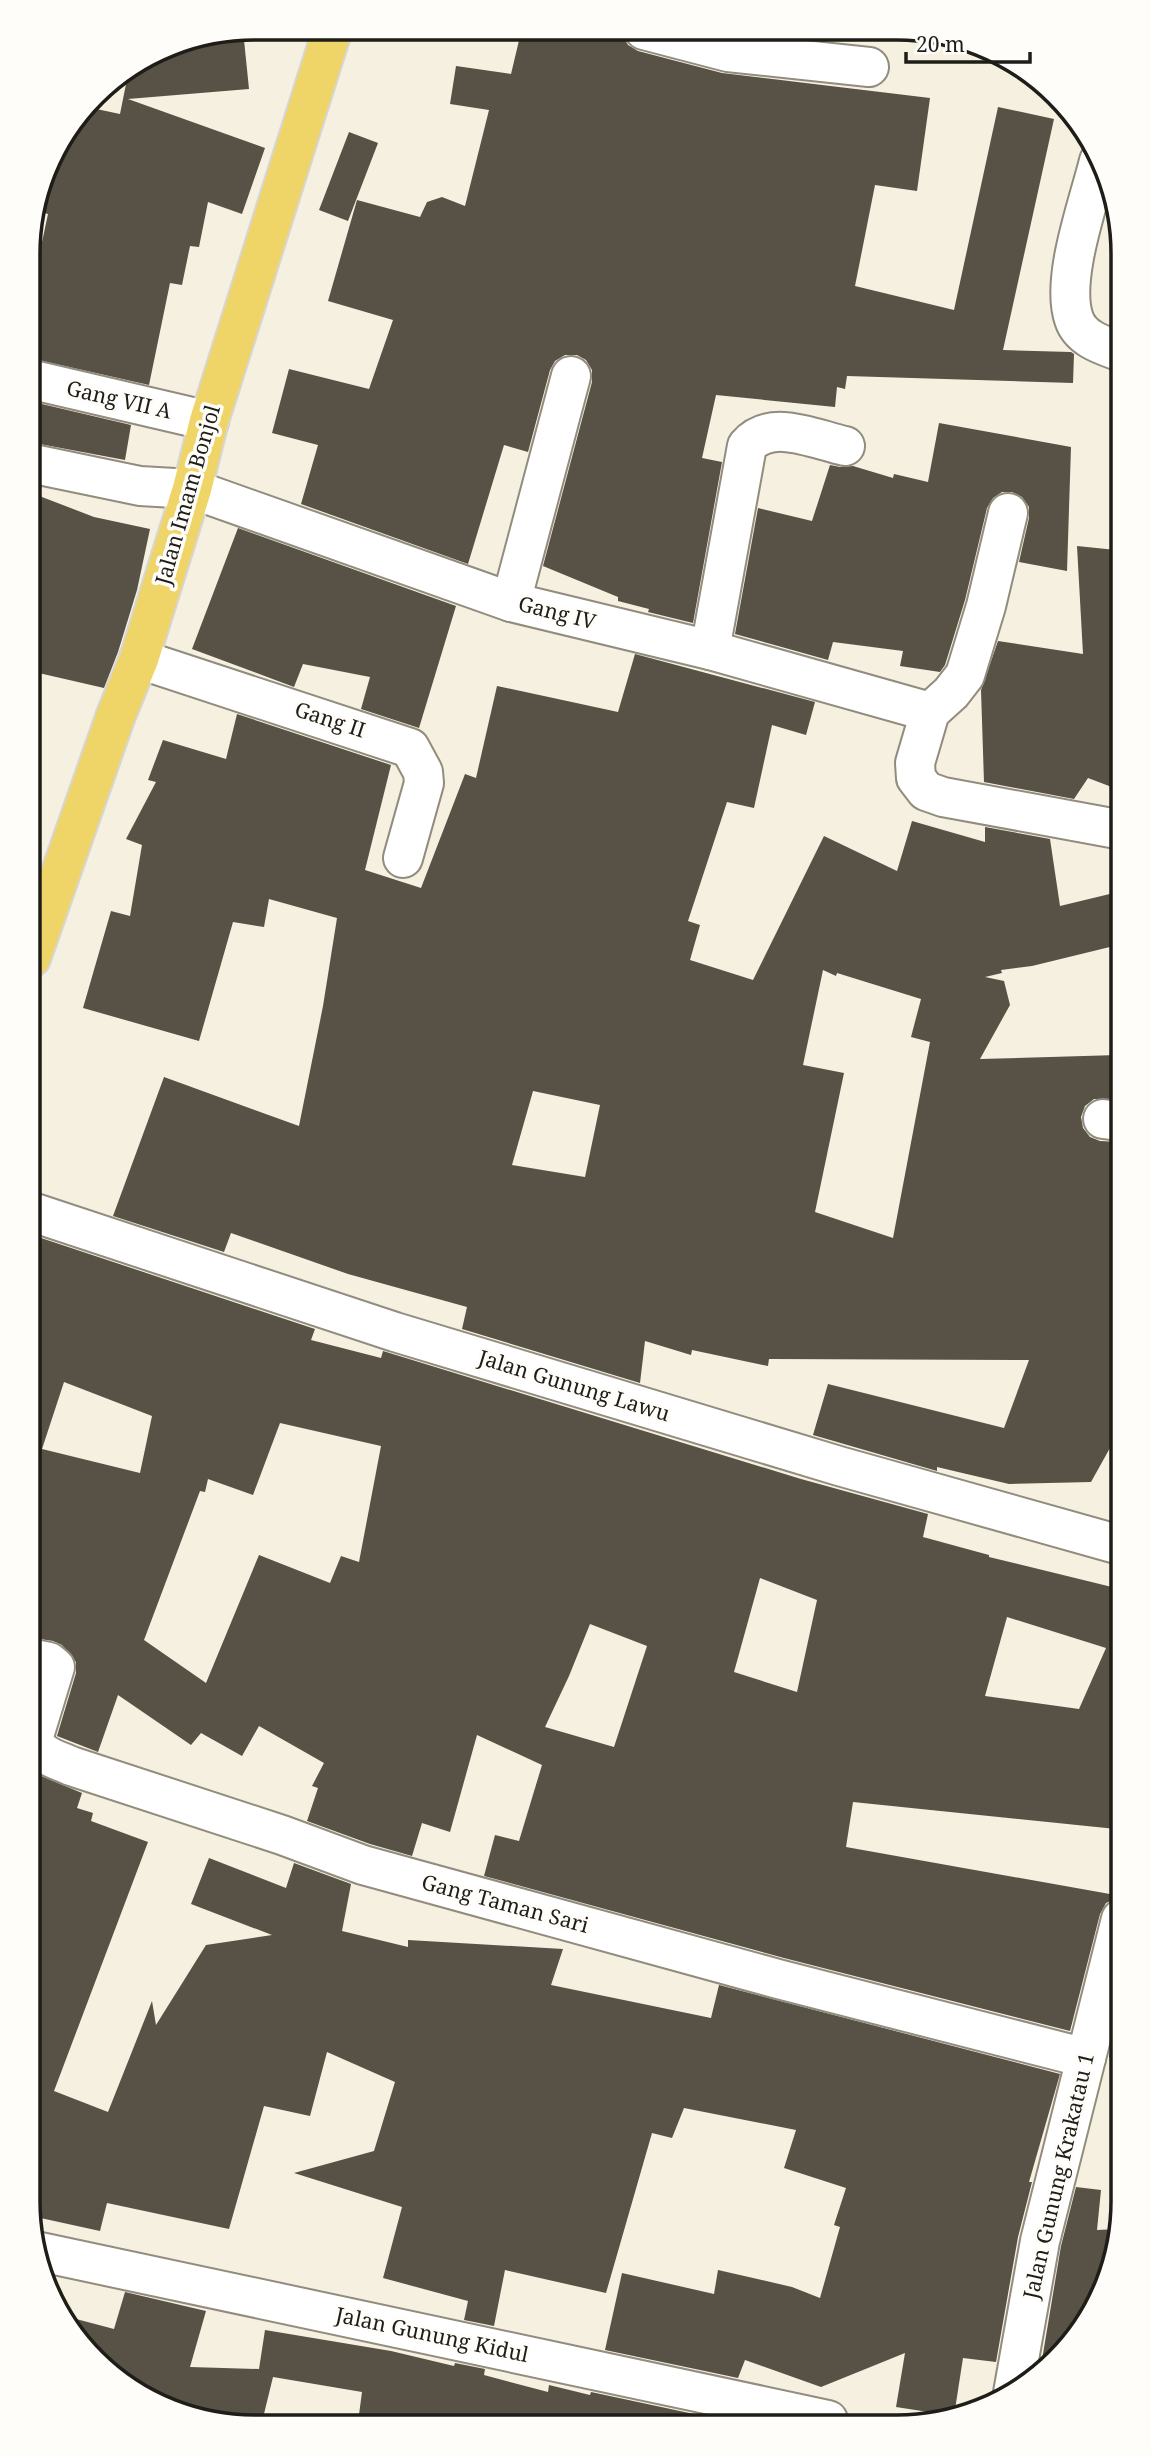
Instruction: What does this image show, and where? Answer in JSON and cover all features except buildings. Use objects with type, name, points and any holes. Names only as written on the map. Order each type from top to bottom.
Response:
[{"type":"highway","name":"Jalan Imam Bonjol","points":[[41,931],[139,659],[192,489],[209,421],[329,41]]},
{"type":"street","points":[[683,40],[728,52],[869,67]]},
{"type":"street","points":[[1096,177],[1081,227],[1071,297],[1074,319],[1082,332],[1095,342],[1111,348]]},
{"type":"street","points":[[511,603],[571,376]]},
{"type":"street","name":"Gang VII A","points":[[41,382],[209,421]]},
{"type":"street","points":[[709,650],[747,446],[756,436],[768,432],[785,432],[845,446]]},
{"type":"street","name":"Gang IV","points":[[41,465],[140,486],[192,489],[511,603],[709,650],[930,712]]},
{"type":"street","points":[[1008,513],[986,606],[965,675],[951,693],[930,712],[915,763],[916,778],[926,791],[943,797],[1111,828]]},
{"type":"street","name":"Gang II","points":[[139,659],[410,748],[423,772],[424,783],[403,858]]},
{"type":"street","name":"Jalan Gunung Lawu","points":[[41,1215],[395,1332],[839,1466],[1110,1542]]},
{"type":"street","name":"Gang Taman Sari","points":[[40,1660],[55,1667],[40,1715]]},
{"type":"street","name":"Gang Taman Sari","points":[[40,1751],[71,1766],[363,1865],[778,1979],[1086,2058]]},
{"type":"street","name":"Jalan Gunung Krakatau 1","points":[[1015,2379],[1040,2241],[1110,1962]]},
{"type":"street","name":"Jalan Gunung Kidul","points":[[47,2253],[805,2415]]}]
